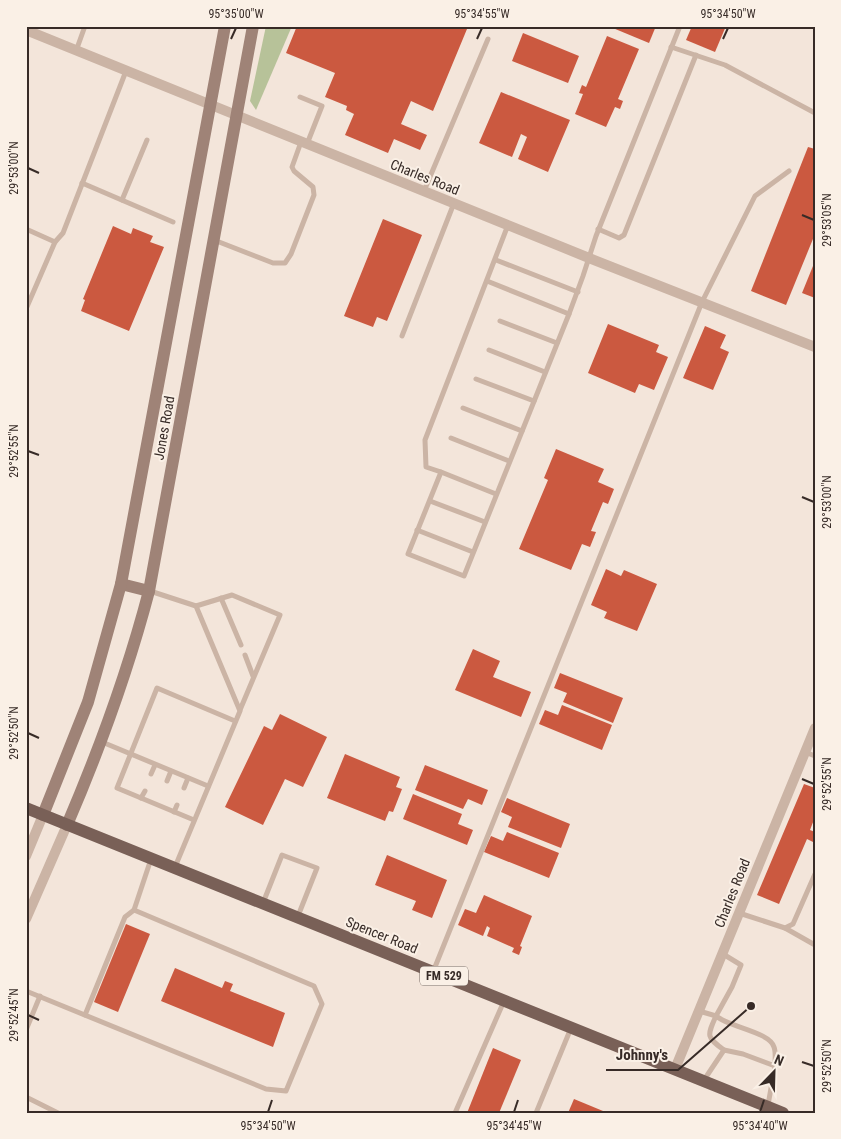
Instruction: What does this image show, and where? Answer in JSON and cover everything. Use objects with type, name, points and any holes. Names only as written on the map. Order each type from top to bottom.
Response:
[{"type":"main road","name":"Jones Road","points":[[43,815],[88,702],[121,584],[224,26]]},
{"type":"main road","name":"Jones Road","points":[[67,825],[101,742],[128,668],[149,591],[253,26]]},
{"type":"main road","points":[[121,584],[149,591]]},
{"type":"main road","name":"Spencer Road","points":[[26,808],[783,1113]]},
{"type":"street","name":"Charles Road","points":[[26,30],[209,106],[815,347]]},
{"type":"street","name":"Charles Road","points":[[675,1069],[739,913],[810,754],[815,728]]},
{"type":"street","points":[[26,856],[43,815]]},
{"type":"street","points":[[26,919],[67,825]]},
{"type":"lane","points":[[76,51],[85,26]]},
{"type":"lane","points":[[441,472],[408,554],[464,576],[578,292],[598,229],[680,26]]},
{"type":"lane","points":[[424,191],[488,39]]},
{"type":"lane","points":[[671,46],[726,65],[815,113]]},
{"type":"lane","points":[[598,229],[619,238],[624,235],[696,55]]},
{"type":"lane","points":[[26,309],[56,242],[63,233],[126,71]]},
{"type":"lane","points":[[213,240],[273,264],[285,263],[291,254],[314,195],[313,187],[294,171],[292,167],[322,106],[300,97]]},
{"type":"lane","points":[[122,200],[147,140]]},
{"type":"lane","points":[[433,972],[702,302],[754,196],[789,171]]},
{"type":"lane","points":[[82,183],[173,222]]},
{"type":"lane","points":[[402,336],[454,203]]},
{"type":"lane","points":[[496,494],[426,467],[425,440],[496,260],[508,224]]},
{"type":"lane","points":[[26,229],[56,242]]},
{"type":"lane","points":[[496,260],[578,292]]},
{"type":"lane","points":[[487,281],[569,314]]},
{"type":"lane","points":[[500,321],[557,343]]},
{"type":"lane","points":[[489,350],[545,372]]},
{"type":"lane","points":[[476,379],[534,401]]},
{"type":"lane","points":[[464,408],[522,431]]},
{"type":"lane","points":[[451,438],[509,461]]},
{"type":"lane","points":[[430,501],[485,522]]},
{"type":"lane","points":[[417,530],[473,552]]},
{"type":"lane","points":[[149,591],[196,606],[232,595],[280,615],[174,868]]},
{"type":"lane","points":[[221,598],[241,645]]},
{"type":"lane","points":[[196,606],[240,711]]},
{"type":"lane","points":[[244,654],[254,676]]},
{"type":"lane","points":[[194,820],[117,788],[157,688],[235,721]]},
{"type":"lane","points":[[101,742],[208,786]]},
{"type":"lane","points":[[151,774],[155,765]]},
{"type":"lane","points":[[167,781],[171,771]]},
{"type":"lane","points":[[184,788],[188,778]]},
{"type":"lane","points":[[141,798],[145,791]]},
{"type":"lane","points":[[157,805],[160,798]]},
{"type":"lane","points":[[174,812],[177,805]]},
{"type":"lane","points":[[263,903],[282,855],[317,868],[297,917]]},
{"type":"lane","points":[[85,1015],[125,917],[134,910],[152,858]]},
{"type":"lane","points":[[785,928],[793,924],[815,874]]},
{"type":"lane","points":[[26,991],[266,1089],[286,1091],[322,1004],[314,986],[134,910]]},
{"type":"lane","points":[[739,913],[785,928],[815,945]]},
{"type":"lane","points":[[722,953],[741,965],[732,987],[716,1016],[709,1035],[711,1040],[724,1050],[743,1054],[775,1066]]},
{"type":"lane","points":[[26,1030],[40,996]]},
{"type":"lane","points":[[455,1113],[504,1000]]},
{"type":"lane","points":[[699,1011],[716,1016],[723,1022],[768,1038],[774,1046],[775,1066],[768,1106]]},
{"type":"lane","points":[[536,1113],[571,1027]]},
{"type":"lane","points":[[703,1081],[724,1050]]},
{"type":"lane","points":[[26,1097],[58,1113]]},
{"type":"green space","points":[[266,26],[292,26],[256,110],[250,101]]},
{"type":"building","points":[[297,26],[460,26],[467,29],[433,111],[411,101],[401,124],[427,135],[420,150],[394,139],[388,153],[345,135],[354,114],[346,110],[347,106],[325,97],[335,73],[286,53]]},
{"type":"building","points":[[608,26],[656,26],[649,43]]},
{"type":"building","points":[[692,26],[726,26],[715,52],[686,40]]},
{"type":"building","points":[[523,33],[579,56],[568,83],[512,61]]},
{"type":"building","points":[[607,36],[639,49],[618,99],[623,101],[620,109],[615,107],[606,127],[575,114],[583,94],[579,93],[582,85],[586,87]]},
{"type":"building","points":[[501,92],[570,120],[548,172],[518,159],[527,137],[521,134],[512,157],[479,143]]},
{"type":"building","points":[[808,147],[815,149],[815,234],[786,305],[751,291]]},
{"type":"building","points":[[383,219],[422,235],[387,321],[377,317],[373,327],[344,316]]},
{"type":"building","points":[[113,226],[131,234],[133,228],[153,236],[150,242],[164,247],[129,331],[81,311],[85,300],[83,299]]},
{"type":"building","points":[[815,261],[815,298],[802,293]]},
{"type":"building","points":[[608,324],[659,345],[656,352],[668,357],[654,390],[639,384],[635,393],[588,373]]},
{"type":"building","points":[[705,326],[726,335],[720,348],[729,352],[713,390],[683,378]]},
{"type":"building","points":[[556,449],[604,469],[598,482],[614,489],[608,504],[603,502],[591,531],[596,532],[590,547],[582,544],[571,570],[519,549],[548,480],[544,478]]},
{"type":"building","points":[[606,569],[621,576],[624,570],[657,584],[637,631],[604,618],[607,612],[591,605]]},
{"type":"building","points":[[473,649],[500,661],[493,677],[531,692],[521,717],[455,690]]},
{"type":"building","points":[[560,673],[623,698],[613,723],[563,702],[567,693],[554,688]]},
{"type":"building","points":[[562,705],[612,725],[602,750],[539,724],[545,710],[558,715]]},
{"type":"building","points":[[280,714],[327,737],[303,787],[285,779],[263,825],[225,807],[264,726],[272,730]]},
{"type":"building","points":[[345,754],[400,777],[396,787],[402,789],[393,812],[389,811],[385,821],[327,798]]},
{"type":"building","points":[[425,765],[488,790],[482,805],[468,799],[463,809],[415,790]]},
{"type":"building","points":[[804,784],[815,788],[815,817],[810,830],[815,832],[815,843],[807,839],[779,904],[757,895]]},
{"type":"building","points":[[413,794],[462,814],[458,824],[473,830],[467,845],[403,819]]},
{"type":"building","points":[[507,798],[570,824],[561,848],[508,827],[512,817],[501,812]]},
{"type":"building","points":[[507,832],[559,853],[549,878],[484,852],[491,836],[503,841]]},
{"type":"building","points":[[387,855],[447,880],[432,918],[412,910],[416,901],[375,885]]},
{"type":"building","points":[[484,895],[532,916],[520,946],[522,947],[519,955],[512,952],[514,948],[487,936],[490,928],[487,926],[483,936],[458,925],[465,909],[476,913]]},
{"type":"building","points":[[126,924],[150,934],[118,1012],[94,1002]]},
{"type":"building","points":[[175,968],[222,988],[225,981],[233,984],[230,991],[285,1013],[273,1047],[161,1001]]},
{"type":"building","points":[[493,1048],[521,1060],[499,1113],[467,1113]]},
{"type":"building","points":[[574,1099],[603,1111],[602,1113],[568,1113]]},
{"type":"place","name":"Johnny's","points":[[751,1006]]}]
